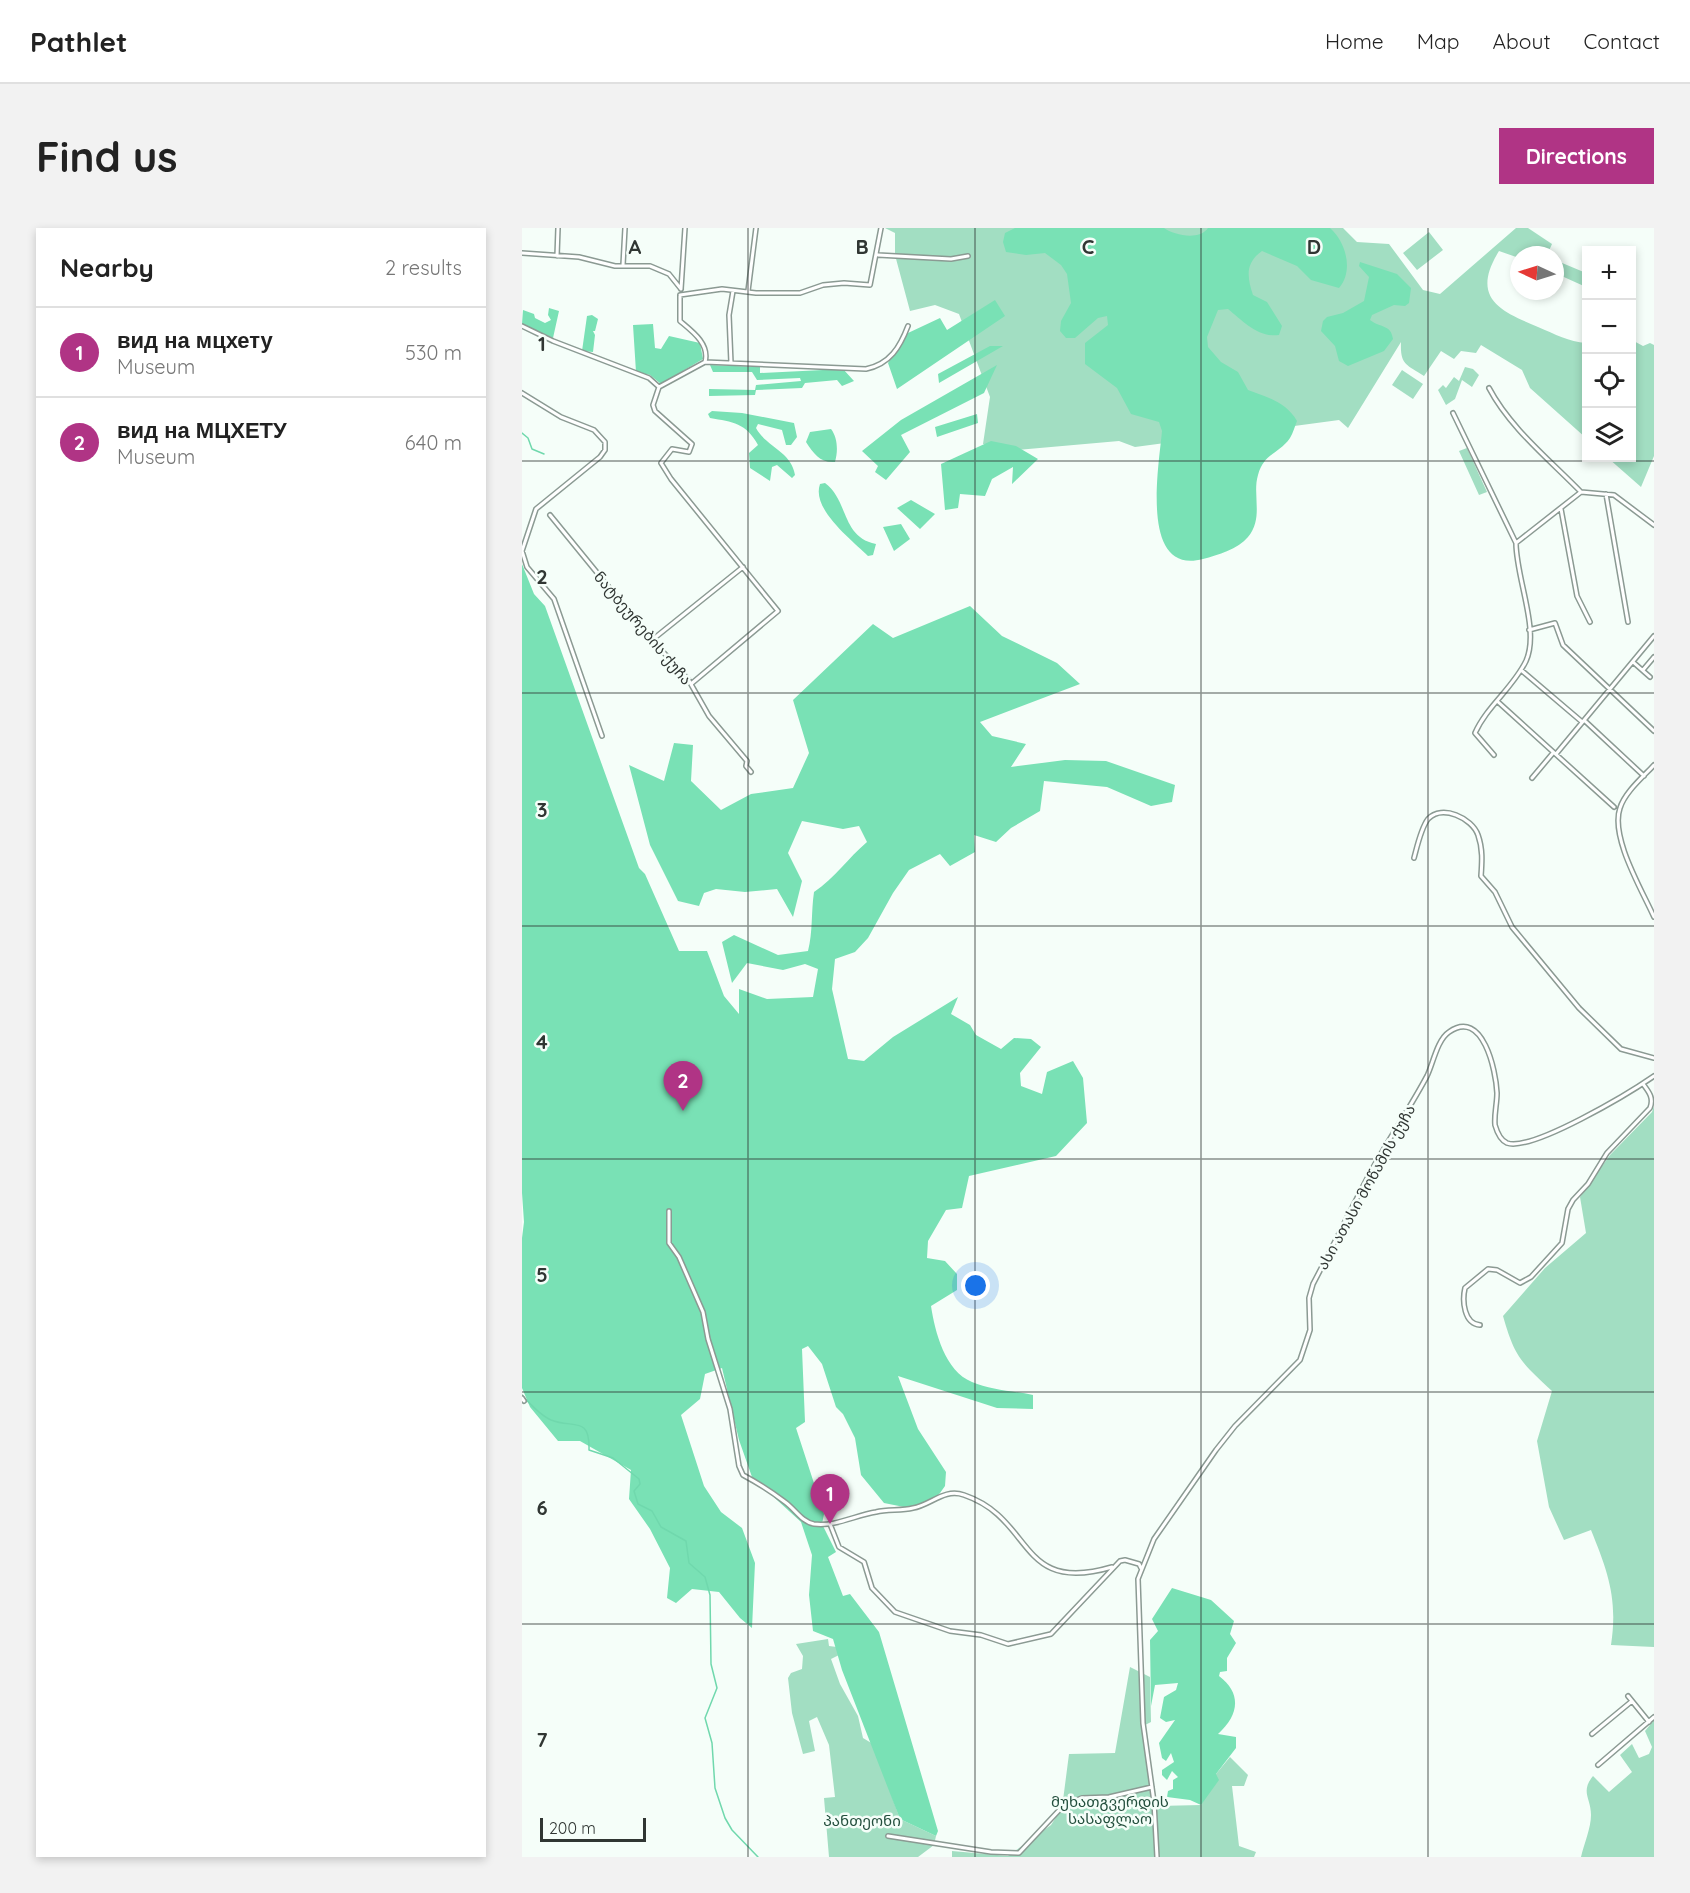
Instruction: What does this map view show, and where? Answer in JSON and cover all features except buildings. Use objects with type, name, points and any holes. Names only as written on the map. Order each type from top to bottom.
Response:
[{"type":"street","points":[[557,256],[558,228]]},
{"type":"street","points":[[623,265],[625,228]]},
{"type":"street","points":[[685,228],[680,321],[692,329],[702,344],[706,356],[705,362]]},
{"type":"street","points":[[748,291],[756,228]]},
{"type":"street","points":[[680,295],[702,291],[733,290],[800,293],[823,285],[844,283],[870,285],[881,228]]},
{"type":"street","points":[[522,253],[663,270],[681,289]]},
{"type":"street","points":[[877,255],[951,260],[968,256]]},
{"type":"street","points":[[731,363],[729,315],[733,290]]},
{"type":"street","points":[[522,326],[573,349],[649,378],[659,387]]},
{"type":"street","points":[[692,684],[778,611],[661,463],[672,449],[689,452],[692,444],[655,411],[653,405],[659,387],[705,362],[873,367],[899,348],[908,326]]},
{"type":"street","points":[[1489,388],[1497,403],[1517,426],[1581,492],[1614,495],[1654,525]]},
{"type":"street","points":[[522,393],[561,417],[594,430],[605,442],[605,450],[600,457],[536,509],[522,551],[527,567],[554,599],[603,736]]},
{"type":"street","points":[[1453,413],[1516,543],[1529,630],[1528,656],[1521,670],[1475,733],[1494,754]]},
{"type":"street","points":[[1516,543],[1581,492]]},
{"type":"street","points":[[1606,494],[1628,622]]},
{"type":"street","points":[[1561,509],[1577,596],[1590,622]]},
{"type":"street","name":"ნატბეურების ქუჩა","points":[[550,515],[652,640],[692,684],[709,716],[747,761],[746,766],[751,772]]},
{"type":"street","points":[[652,640],[743,567]]},
{"type":"street","points":[[1529,630],[1556,623],[1563,645],[1654,731]]},
{"type":"street","points":[[1532,778],[1654,636]]},
{"type":"street","points":[[1643,670],[1654,657]]},
{"type":"street","points":[[1633,662],[1650,677]]},
{"type":"street","points":[[1521,670],[1583,721],[1644,776]]},
{"type":"street","points":[[1497,701],[1614,807]]},
{"type":"street","points":[[1654,765],[1624,799],[1618,821],[1625,853],[1654,917]]},
{"type":"street","points":[[1414,858],[1428,820],[1438,812],[1448,813],[1470,823],[1478,833],[1483,857],[1481,876],[1495,892],[1512,927],[1579,1008],[1614,1044],[1621,1049],[1654,1058]]},
{"type":"street","name":"ასი ათასი მოწამის ქუჩა","points":[[1157,1857],[1152,1787],[1143,1723],[1137,1588],[1141,1570],[1154,1539],[1216,1450],[1235,1426],[1300,1360],[1310,1330],[1309,1298],[1313,1284],[1371,1172],[1427,1076],[1447,1033],[1458,1028],[1471,1029],[1483,1039],[1496,1086],[1496,1126],[1502,1140],[1510,1144],[1525,1144],[1595,1112],[1654,1076]]},
{"type":"street","points":[[1480,1325],[1472,1323],[1467,1316],[1465,1288],[1488,1269],[1497,1270],[1520,1283],[1542,1267],[1562,1244],[1568,1209],[1573,1200],[1588,1184],[1607,1153],[1650,1108],[1653,1102],[1652,1095],[1642,1084]]},
{"type":"street","points":[[669,1211],[669,1243],[680,1257],[703,1312],[708,1339],[730,1409],[739,1466],[743,1475],[787,1503],[807,1522],[830,1524],[876,1512],[912,1509],[940,1496],[962,1494],[993,1509],[1011,1525],[1044,1567],[1083,1575],[1112,1568]]},
{"type":"street","points":[[830,1524],[839,1547],[864,1562],[872,1588],[895,1612],[950,1631],[981,1635],[1002,1643],[1051,1634],[1112,1568],[1125,1560],[1139,1564],[1141,1570]]},
{"type":"street","points":[[1628,1696],[1649,1722]]},
{"type":"street","points":[[1593,1734],[1632,1701]]},
{"type":"street","points":[[1598,1765],[1654,1717]]},
{"type":"street","points":[[888,1836],[991,1852],[1019,1853],[1064,1804],[1082,1798],[1109,1797],[1152,1787]]},
{"type":"green space","points":[[885,228],[1343,228],[1357,242],[1389,244],[1423,290],[1440,294],[1516,228],[1528,228],[1552,244],[1551,246],[1510,246],[1510,255],[1499,251],[1491,267],[1488,280],[1489,291],[1493,301],[1512,315],[1562,337],[1582,342],[1582,434],[1530,388],[1522,370],[1481,345],[1476,353],[1461,351],[1454,359],[1441,351],[1424,376],[1405,363],[1401,342],[1348,428],[1339,420],[1135,447],[1119,441],[1017,450],[983,444],[990,397],[959,314],[935,305],[910,311],[895,255],[895,233]]},
{"type":"green space","points":[[1015,228],[1164,228],[1180,235],[1193,236],[1208,228],[1330,228],[1336,234],[1344,249],[1347,265],[1344,281],[1339,288],[1311,280],[1297,266],[1262,251],[1250,265],[1249,282],[1253,295],[1267,302],[1282,326],[1279,335],[1264,334],[1258,331],[1228,309],[1218,310],[1207,337],[1208,347],[1221,362],[1238,372],[1248,390],[1282,405],[1293,414],[1297,421],[1290,438],[1264,462],[1261,468],[1258,475],[1257,514],[1253,530],[1239,545],[1203,559],[1183,560],[1169,551],[1161,535],[1157,514],[1162,431],[1159,422],[1131,414],[1117,388],[1085,364],[1085,343],[1108,325],[1107,316],[1098,318],[1075,338],[1066,338],[1060,331],[1061,321],[1071,303],[1067,274],[1061,265],[1045,253],[1026,255],[1006,252],[1003,242],[1005,233]]},
{"type":"green space","points":[[1429,232],[1443,250],[1417,270],[1403,253]]},
{"type":"green space","points":[[1360,262],[1397,274],[1411,288],[1409,303],[1405,306],[1394,305],[1372,315],[1370,320],[1392,334],[1393,339],[1384,351],[1348,366],[1339,361],[1335,346],[1321,331],[1323,321],[1327,317],[1343,313],[1364,301],[1369,277],[1359,266]]},
{"type":"green space","points":[[1564,264],[1582,271],[1582,285],[1564,277]]},
{"type":"green space","points":[[995,300],[1005,316],[897,389],[888,363],[908,333],[940,318],[947,330]]},
{"type":"green space","points":[[549,308],[559,311],[553,338],[522,324],[523,310],[534,314],[535,318],[545,323],[551,320],[548,315]]},
{"type":"green space","points":[[592,315],[598,319],[595,331],[593,331],[595,335],[593,352],[582,351],[587,316]]},
{"type":"green space","points":[[653,324],[655,348],[661,349],[669,336],[700,343],[703,359],[661,384],[650,375],[636,372],[633,325]]},
{"type":"green space","points":[[1636,342],[1643,346],[1650,343],[1654,345],[1654,456],[1641,487],[1613,462],[1636,462]]},
{"type":"green space","points":[[990,346],[1003,346],[939,383],[938,374]]},
{"type":"green space","points":[[710,365],[760,367],[760,373],[843,369],[854,381],[842,386],[837,380],[805,383],[802,388],[756,390],[755,395],[709,396],[709,389],[755,390],[756,385],[801,381],[800,378],[757,380],[752,372],[713,372]]},
{"type":"green space","points":[[997,365],[984,393],[901,435],[910,452],[886,480],[875,472],[878,466],[862,451],[901,420]]},
{"type":"green space","points":[[1465,367],[1473,369],[1479,375],[1472,387],[1462,380],[1455,399],[1446,405],[1438,390],[1443,385],[1446,388],[1454,377],[1459,381]]},
{"type":"green space","points":[[1402,370],[1423,384],[1413,399],[1392,385]]},
{"type":"green space","points":[[712,411],[742,413],[794,423],[797,437],[791,445],[786,445],[782,430],[758,424],[756,428],[789,460],[795,475],[792,478],[777,465],[772,467],[770,481],[750,468],[749,453],[758,445],[744,428],[710,418],[708,414]]},
{"type":"green space","points":[[977,414],[978,423],[937,437],[935,427]]},
{"type":"green space","points":[[831,429],[837,445],[835,462],[821,459],[806,442],[810,432]]},
{"type":"green space","points":[[991,441],[1016,446],[1038,459],[1012,484],[1013,467],[992,479],[985,496],[960,494],[958,508],[945,510],[941,464]]},
{"type":"green space","points":[[1467,448],[1487,492],[1479,495],[1459,451]]},
{"type":"green space","points":[[825,483],[833,491],[857,534],[876,544],[873,555],[868,556],[843,533],[827,514],[821,504],[819,494],[820,484]]},
{"type":"green space","points":[[911,500],[935,514],[920,529],[897,508]]},
{"type":"green space","points":[[901,524],[910,539],[894,551],[883,527]]},
{"type":"green space","points":[[522,564],[534,594],[545,606],[639,868],[645,874],[679,951],[707,951],[724,996],[739,1014],[739,989],[767,999],[813,997],[818,969],[805,964],[783,970],[747,963],[732,983],[722,942],[734,935],[778,955],[808,951],[814,892],[867,842],[859,826],[843,829],[802,821],[788,853],[802,881],[793,917],[777,889],[745,892],[716,889],[704,893],[699,906],[678,901],[650,845],[629,765],[664,781],[674,743],[693,745],[691,781],[721,810],[751,794],[793,788],[809,753],[793,700],[873,624],[893,638],[970,606],[1002,636],[1057,663],[1080,684],[980,722],[992,736],[1026,744],[1011,767],[1065,760],[1106,761],[1175,785],[1172,802],[1151,806],[1107,787],[1044,781],[1040,811],[1011,828],[996,842],[974,835],[975,852],[950,866],[940,854],[909,870],[893,893],[868,938],[855,952],[835,959],[832,989],[848,1059],[864,1061],[893,1037],[958,997],[951,1014],[970,1025],[976,1035],[1001,1049],[1014,1038],[1031,1039],[1041,1047],[1020,1073],[1021,1086],[1042,1094],[1047,1072],[1073,1061],[1083,1078],[1087,1123],[1056,1156],[969,1176],[962,1208],[946,1210],[928,1241],[927,1258],[945,1261],[957,1274],[957,1290],[931,1306],[935,1327],[948,1360],[963,1377],[979,1385],[1033,1395],[1033,1409],[997,1408],[898,1376],[918,1429],[946,1472],[945,1486],[930,1503],[909,1508],[884,1503],[861,1475],[855,1438],[843,1414],[836,1407],[822,1364],[808,1346],[802,1349],[805,1422],[796,1428],[824,1514],[822,1524],[836,1552],[828,1557],[843,1596],[850,1594],[879,1632],[938,1831],[936,1836],[900,1819],[842,1670],[833,1639],[813,1631],[809,1595],[812,1555],[801,1522],[752,1477],[739,1440],[722,1368],[705,1374],[700,1399],[681,1415],[704,1486],[721,1512],[742,1528],[755,1563],[752,1628],[740,1618],[719,1592],[692,1589],[676,1603],[667,1598],[670,1568],[650,1529],[629,1499],[631,1470],[580,1441],[558,1441],[530,1407],[522,1388],[522,1238],[524,1222],[522,1193]]},
{"type":"green space","points":[[1654,1106],[1654,1647],[1611,1645],[1613,1614],[1610,1586],[1591,1530],[1564,1540],[1549,1507],[1537,1441],[1552,1391],[1520,1358],[1511,1341],[1503,1316],[1545,1268],[1586,1233],[1580,1197],[1610,1155],[1652,1112]]},
{"type":"green space","points":[[1172,1588],[1211,1600],[1234,1621],[1230,1634],[1236,1643],[1227,1658],[1227,1671],[1220,1672],[1219,1676],[1232,1690],[1235,1705],[1230,1720],[1218,1734],[1236,1737],[1236,1748],[1216,1774],[1219,1780],[1201,1805],[1190,1800],[1167,1797],[1168,1791],[1173,1789],[1173,1780],[1178,1777],[1172,1771],[1167,1780],[1162,1775],[1162,1770],[1174,1762],[1171,1753],[1166,1761],[1162,1758],[1159,1743],[1175,1720],[1166,1722],[1160,1718],[1164,1697],[1176,1690],[1178,1683],[1155,1685],[1151,1706],[1150,1640],[1158,1631],[1152,1619]]},
{"type":"green space","name":"პანთეონი","points":[[828,1639],[829,1646],[837,1647],[839,1655],[831,1659],[840,1684],[858,1716],[863,1738],[873,1744],[900,1819],[936,1836],[934,1845],[918,1857],[829,1857],[824,1798],[835,1797],[829,1745],[817,1717],[809,1721],[815,1751],[803,1754],[792,1713],[788,1678],[791,1673],[802,1669],[803,1656],[796,1644]]},
{"type":"green space","name":"მუხათგვერდის სასაფლაო","points":[[1130,1667],[1150,1677],[1151,1722],[1141,1727],[1158,1806],[1201,1805],[1216,1774],[1230,1757],[1248,1775],[1244,1786],[1232,1786],[1239,1846],[1256,1852],[1254,1857],[952,1857],[952,1851],[1008,1856],[1051,1825],[1062,1808],[1069,1754],[1115,1753]]},
{"type":"green space","points":[[1654,1720],[1654,1857],[1581,1857],[1591,1820],[1587,1791],[1589,1782],[1593,1776],[1609,1792],[1632,1772],[1620,1755],[1632,1744],[1639,1758],[1649,1754],[1652,1747],[1645,1731]]},
{"type":"waterway","points":[[522,433],[528,438],[532,449],[544,454]]},
{"type":"waterway","points":[[522,1395],[547,1418],[579,1425],[587,1432],[589,1450],[613,1458],[639,1479],[640,1484],[634,1491],[638,1504],[652,1511],[661,1527],[686,1541],[689,1563],[705,1577],[710,1595],[711,1664],[717,1688],[705,1718],[712,1743],[715,1788],[725,1818],[732,1830],[758,1857]]},
{"type":"place","name":"вид на МЦХЕТУ","points":[[683,1111]]},
{"type":"place","name":"вид на мцхету","points":[[830,1524]]}]
